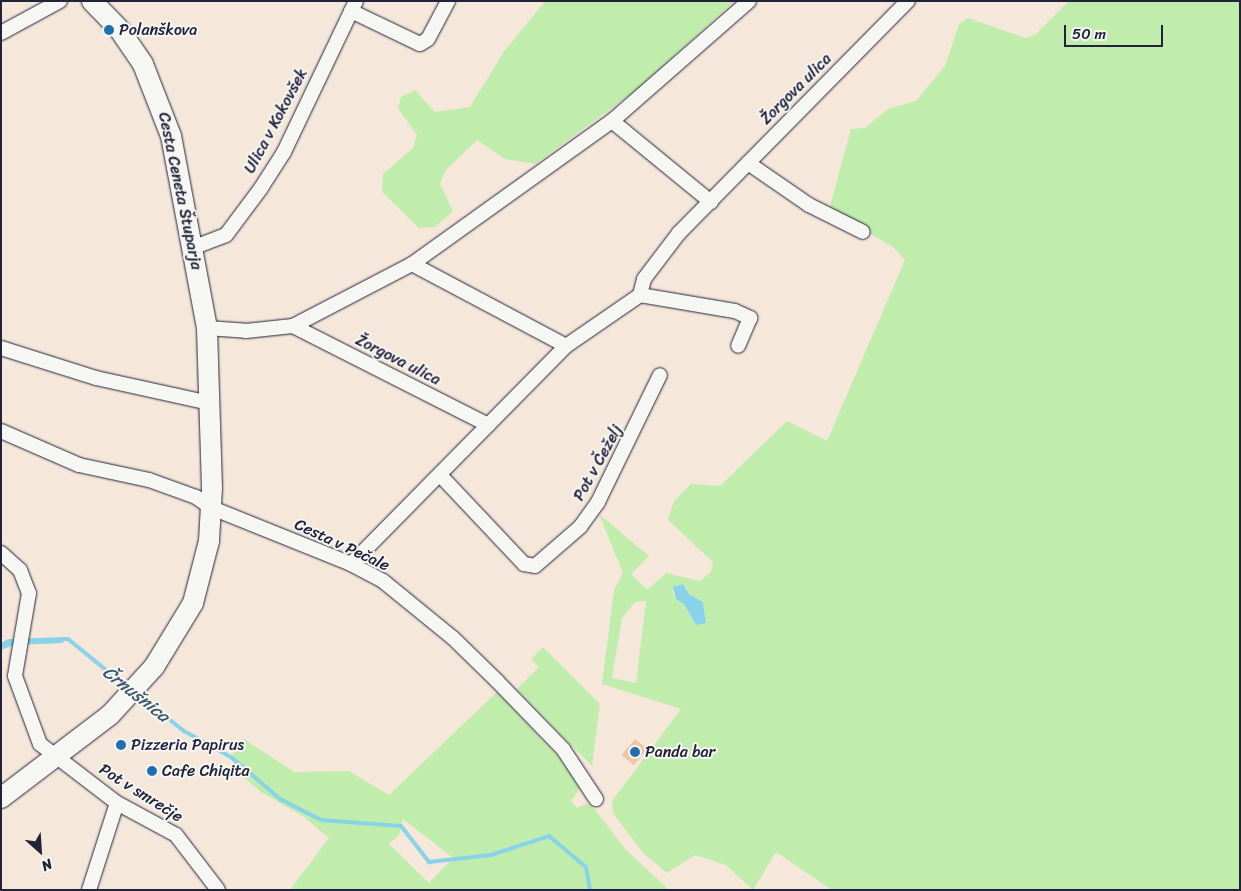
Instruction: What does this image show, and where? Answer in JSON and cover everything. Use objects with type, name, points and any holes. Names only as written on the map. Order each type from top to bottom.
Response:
[{"type":"street","points":[[1,33],[60,1]]},
{"type":"street","name":"Cesta Ceneta Štuparja","points":[[1,798],[55,758],[134,692],[167,650],[193,603],[204,565],[212,508],[207,328],[162,106],[143,64],[119,29],[92,1]]},
{"type":"street","name":"Ulica v Kokovšek","points":[[192,248],[226,235],[284,152],[353,6],[420,44],[428,39],[448,1]]},
{"type":"street","points":[[207,328],[246,331],[293,326],[412,264],[612,121],[749,1]]},
{"type":"street","name":"Žorgova ulica","points":[[640,295],[644,279],[662,256],[711,202],[908,1]]},
{"type":"street","points":[[612,121],[711,202]]},
{"type":"street","points":[[748,164],[809,205],[863,232]]},
{"type":"street","points":[[412,264],[566,346]]},
{"type":"street","points":[[351,564],[441,476],[566,346],[640,295],[735,311],[750,318],[738,346]]},
{"type":"street","name":"Žorgova ulica","points":[[293,326],[488,425]]},
{"type":"street","points":[[1,348],[96,378],[210,403]]},
{"type":"street","name":"Pot v Čeželj","points":[[441,476],[517,557],[535,566],[580,526],[598,502],[660,375]]},
{"type":"street","name":"Cesta v Pečale","points":[[1,431],[79,465],[150,480],[196,496],[212,508],[351,564],[408,599],[453,638],[563,750],[596,799]]},
{"type":"street","name":"Pot v smrečje","points":[[1,553],[20,570],[29,593],[18,642],[16,686],[33,731],[55,758],[117,803],[176,835],[212,886]]},
{"type":"street","points":[[89,890],[117,803]]},
{"type":"green space","points":[[545,1],[734,1],[635,91],[535,164],[505,159],[477,140],[445,171],[440,184],[453,211],[435,227],[419,228],[382,192],[383,174],[413,148],[417,135],[398,108],[401,97],[415,90],[435,112],[470,107],[503,53]]},
{"type":"green space","points":[[1069,1],[1240,1],[1240,890],[832,890],[776,852],[753,890],[726,865],[695,855],[667,873],[643,853],[613,813],[612,801],[681,709],[602,684],[614,590],[623,573],[599,514],[649,556],[631,574],[647,590],[666,573],[700,581],[711,572],[713,562],[668,520],[674,501],[691,484],[720,486],[787,421],[827,441],[905,260],[893,247],[829,210],[851,129],[865,128],[888,109],[916,101],[945,66],[959,24],[968,18],[1025,38],[1035,35]],"holes":[[[685,586],[689,594],[703,602],[706,620],[696,625],[684,604],[676,599],[672,591]],[[646,601],[636,683],[612,678],[622,618],[635,602]]]},
{"type":"green space","points":[[543,647],[600,704],[592,766],[517,689],[539,667],[531,659]]},
{"type":"green space","points":[[497,692],[562,761],[580,788],[571,801],[577,808],[586,804],[593,807],[626,850],[669,890],[290,890],[329,838],[304,817],[261,792],[234,769],[233,754],[244,739],[294,772],[349,771],[389,795]],"holes":[[[403,819],[453,858],[429,883],[389,844],[399,835]]]},
{"type":"water","points":[[683,584],[689,594],[703,602],[706,623],[696,625],[684,604],[676,599],[673,587]]},
{"type":"water","points":[[65,637],[63,643],[13,645],[1,650],[1,643],[8,639]]},
{"type":"building","name":"Panda bar","points":[[635,739],[647,749],[634,765],[622,755]]},
{"type":"waterway","name":"Črnušnica","points":[[60,639],[68,639],[128,688]]},
{"type":"waterway","name":"Črnušnica","points":[[138,695],[184,731],[231,757],[280,799],[321,820],[401,826],[429,862],[491,855],[549,836],[586,867],[590,890]]},
{"type":"place","name":"Polanškova","points":[[109,30]]},
{"type":"place","name":"Pizzeria Papirus","points":[[121,745]]},
{"type":"place","name":"Panda bar","points":[[635,752]]},
{"type":"place","name":"Cafe Chiqita","points":[[152,771]]}]
